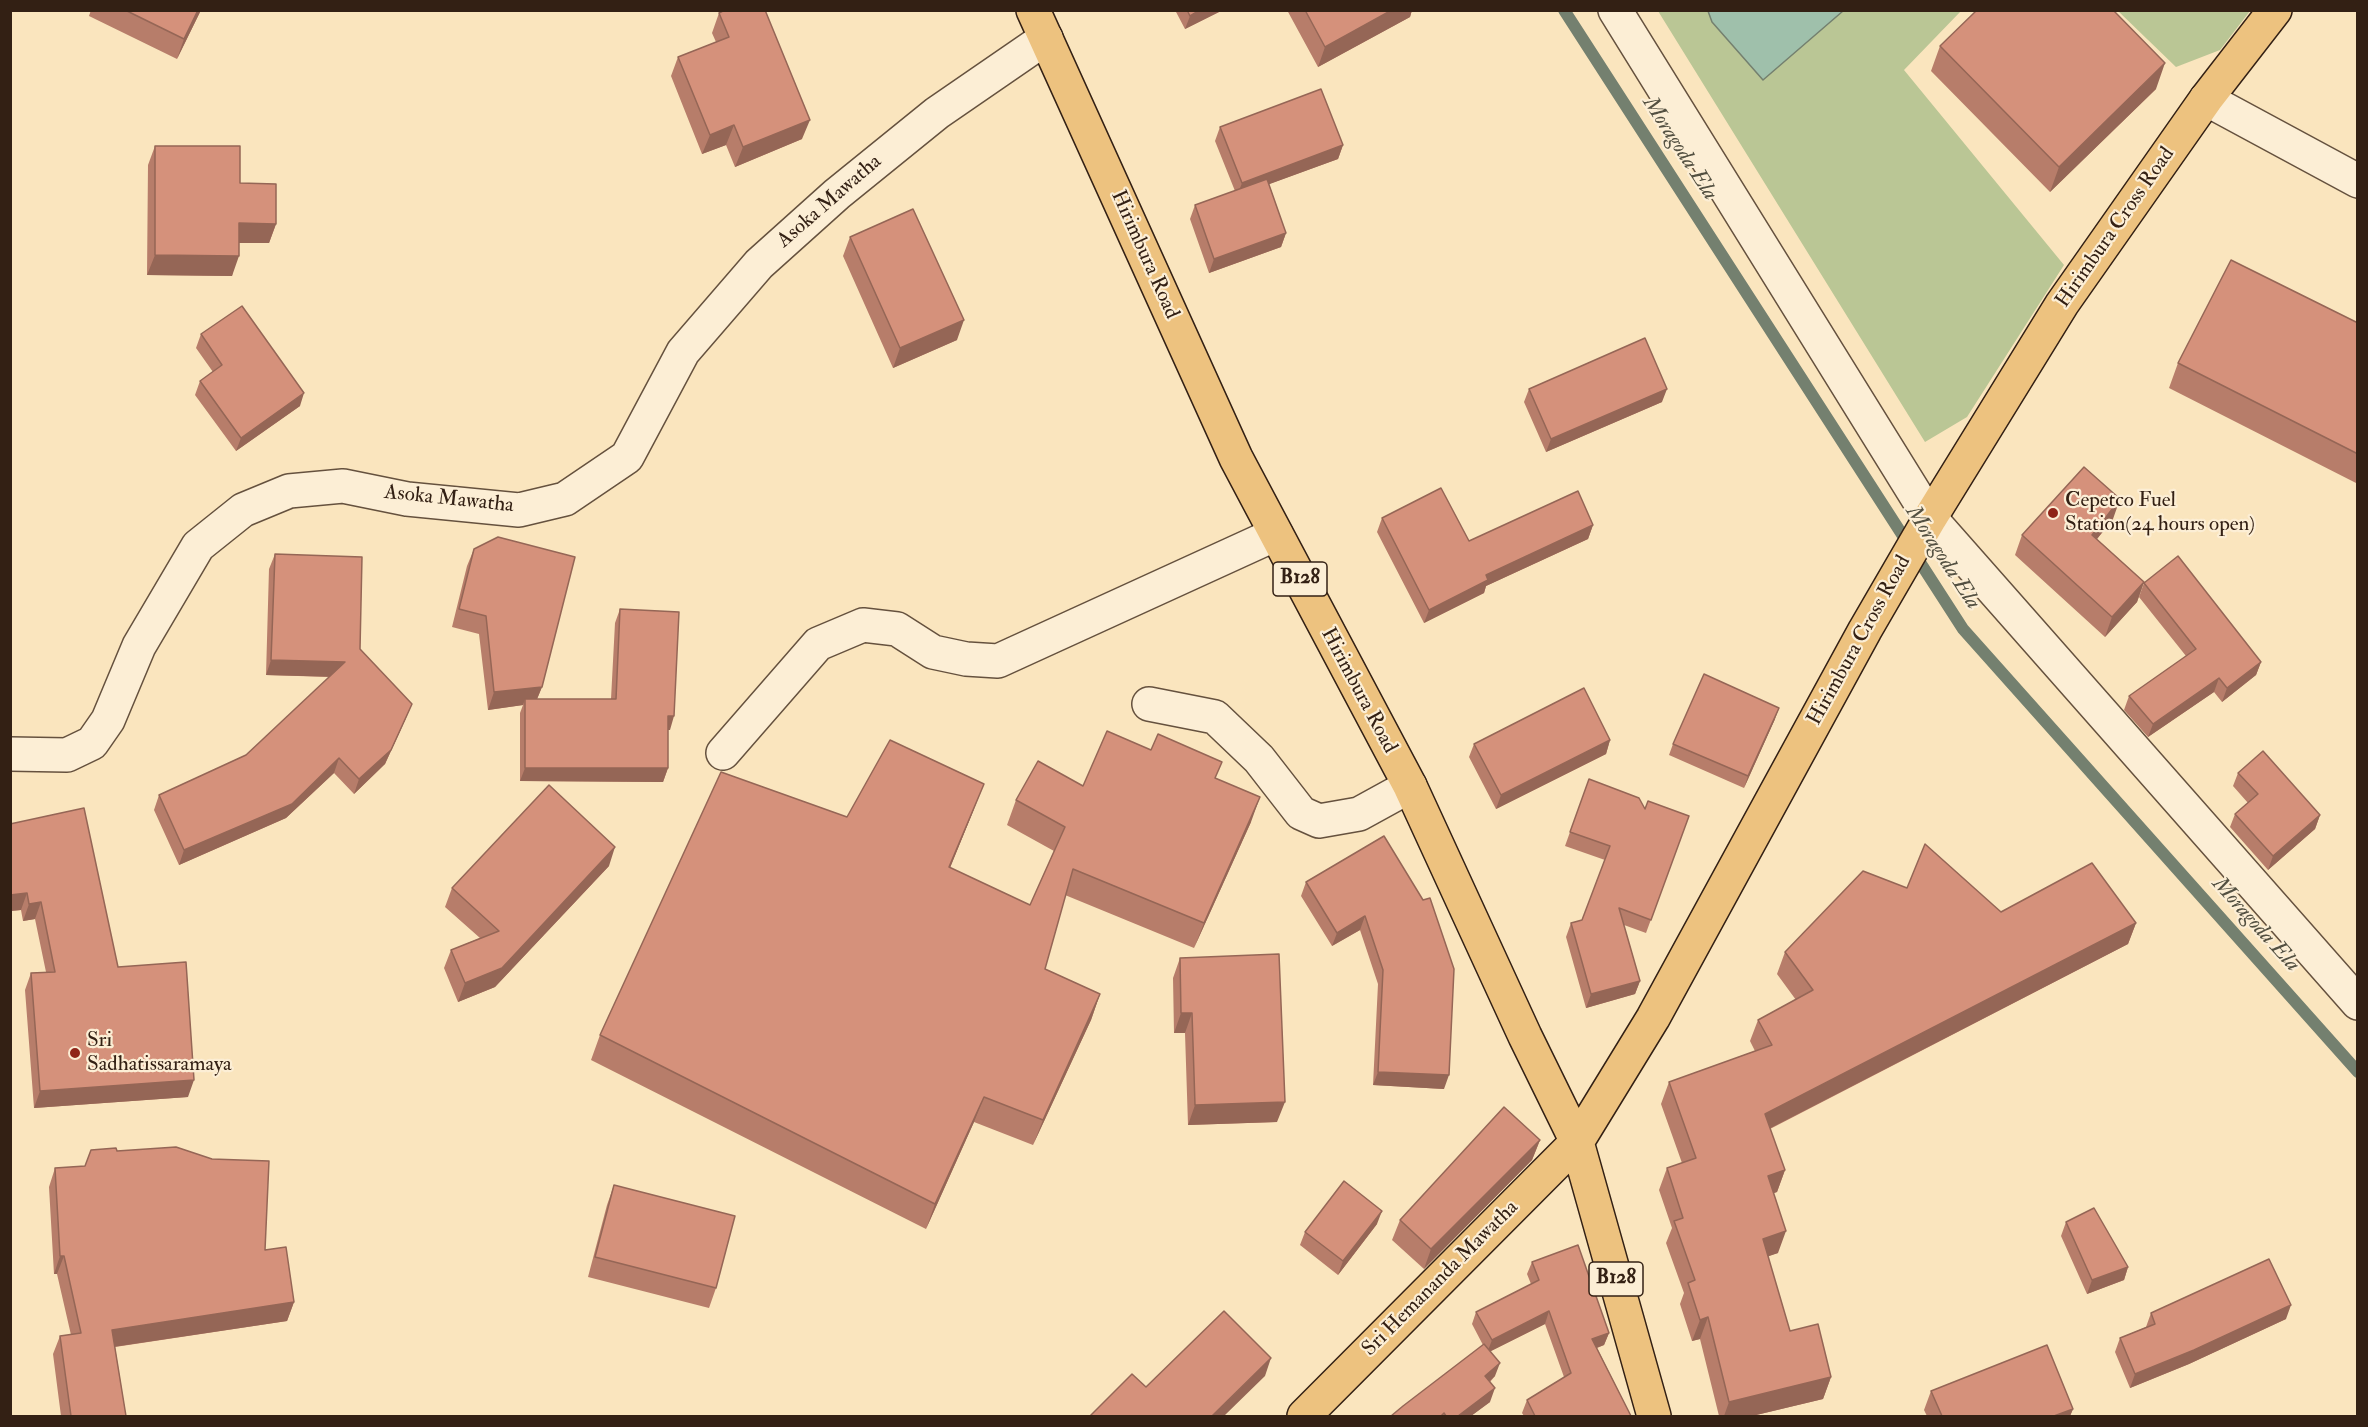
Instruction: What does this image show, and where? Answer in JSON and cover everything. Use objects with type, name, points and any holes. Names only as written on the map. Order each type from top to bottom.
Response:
[{"type":"main road","name":"Hirimbura Cross Road","points":[[1577,1142],[1653,1018],[1864,630],[1930,518],[2062,304],[2206,99],[2275,10]]},
{"type":"main road","name":"Hirimbura Road","points":[[1040,24],[1236,458],[1410,786],[1525,1036],[1577,1142]]},
{"type":"main road","name":"Sri Hemananda Mawatha","points":[[1304,1416],[1577,1142]]},
{"type":"main road","name":"B128","points":[[1577,1142],[1654,1416]]},
{"type":"street","points":[[1615,10],[1930,518],[2358,1003]]},
{"type":"street","name":"Asoka Mawatha","points":[[10,754],[67,755],[92,743],[108,720],[139,646],[198,546],[243,510],[289,491],[343,486],[407,499],[519,510],[565,499],[627,457],[682,352],[759,264],[837,194],[938,113],[1040,24]]},
{"type":"street","points":[[2206,99],[2358,181]]},
{"type":"street","points":[[723,753],[818,644],[863,625],[897,629],[933,652],[966,659],[998,661],[1276,534]]},
{"type":"street","points":[[1149,704],[1215,717],[1259,759],[1301,813],[1319,821],[1359,814],[1410,786]]},
{"type":"shaded area","points":[[1658,11],[1961,11],[1904,70],[2064,265],[1967,417],[1925,442]]},
{"type":"shaded area","points":[[1708,11],[1843,11],[1763,80],[1712,22]]},
{"type":"shaded area","points":[[2118,11],[2250,11],[2220,50],[2176,67]]},
{"type":"building","points":[[125,10],[198,10],[184,39]]},
{"type":"building","points":[[725,10],[765,10],[810,120],[743,147],[734,125],[710,135],[678,57],[729,37],[719,13]]},
{"type":"building","points":[[1187,10],[1200,10],[1190,16]]},
{"type":"building","points":[[1305,10],[1392,10],[1325,47]]},
{"type":"building","points":[[1977,10],[2113,10],[2165,63],[2059,167],[1940,46]]},
{"type":"building","points":[[1321,89],[1343,145],[1242,183],[1220,127]]},
{"type":"building","points":[[155,146],[240,146],[240,183],[276,184],[276,224],[239,223],[239,256],[155,255]]},
{"type":"building","points":[[1267,179],[1286,233],[1214,259],[1195,205]]},
{"type":"building","points":[[913,209],[964,320],[900,348],[850,237]]},
{"type":"building","points":[[2231,260],[2358,323],[2358,454],[2178,363]]},
{"type":"building","points":[[242,306],[304,393],[241,438],[200,381],[222,365],[201,334]]},
{"type":"building","points":[[1645,338],[1667,389],[1551,439],[1529,389]]},
{"type":"building","points":[[2084,467],[2120,499],[2092,535],[2144,582],[2112,617],[2022,535]]},
{"type":"building","points":[[1441,488],[1469,541],[1578,491],[1593,525],[1486,575],[1488,580],[1429,610],[1382,518]]},
{"type":"building","points":[[498,537],[575,557],[542,687],[494,692],[486,616],[459,609],[474,549]]},
{"type":"building","points":[[275,554],[362,557],[360,649],[412,704],[391,750],[359,779],[339,758],[292,804],[184,850],[159,795],[246,755],[345,662],[271,660]]},
{"type":"building","points":[[2178,556],[2261,662],[2227,688],[2219,678],[2153,724],[2129,696],[2196,649],[2144,583]]},
{"type":"building","points":[[620,609],[679,612],[674,716],[668,716],[668,768],[525,768],[525,699],[616,699]]},
{"type":"building","points":[[1704,674],[1779,708],[1748,776],[1673,744]]},
{"type":"building","points":[[1584,688],[1610,740],[1501,795],[1474,744]]},
{"type":"building","points":[[1107,731],[1151,750],[1158,734],[1222,762],[1215,778],[1260,797],[1204,923],[1073,869],[1045,969],[1100,994],[1043,1120],[984,1097],[935,1204],[600,1035],[721,772],[847,817],[890,740],[984,784],[949,867],[1030,905],[1065,827],[1016,800],[1038,761],[1083,786]]},
{"type":"building","points":[[2263,751],[2320,815],[2273,856],[2235,814],[2258,794],[2238,773]]},
{"type":"building","points":[[1589,779],[1639,798],[1645,809],[1648,801],[1689,816],[1651,920],[1619,908],[1640,981],[1591,994],[1571,923],[1582,920],[1610,846],[1570,832]]},
{"type":"building","points":[[549,785],[615,847],[502,968],[465,983],[451,950],[499,931],[452,888]]},
{"type":"building","points":[[84,808],[118,967],[186,962],[194,1080],[40,1091],[31,973],[55,972],[41,902],[29,904],[27,893],[10,895],[10,824]]},
{"type":"building","points":[[1384,836],[1423,900],[1430,898],[1454,969],[1449,1075],[1378,1072],[1383,970],[1365,916],[1337,933],[1306,882]]},
{"type":"building","points":[[1925,844],[2001,912],[2092,863],[2136,923],[1765,1114],[1785,1170],[1768,1176],[1786,1231],[1763,1239],[1790,1331],[1818,1324],[1831,1377],[1729,1402],[1708,1317],[1700,1320],[1688,1283],[1695,1280],[1674,1221],[1683,1218],[1667,1168],[1696,1158],[1669,1082],[1772,1045],[1758,1020],[1813,990],[1785,952],[1863,871],[1907,888]]},
{"type":"building","points":[[1279,954],[1285,1102],[1195,1105],[1192,1013],[1181,1013],[1180,958]]},
{"type":"building","points":[[1504,1107],[1540,1140],[1431,1249],[1400,1220]]},
{"type":"building","points":[[176,1147],[212,1159],[269,1161],[265,1250],[286,1247],[294,1302],[112,1330],[126,1416],[71,1416],[60,1336],[81,1333],[64,1256],[60,1256],[55,1168],[85,1166],[91,1150],[116,1148],[117,1151]]},
{"type":"building","points":[[1344,1181],[1382,1211],[1343,1261],[1305,1232]]},
{"type":"building","points":[[614,1185],[735,1216],[716,1288],[595,1257]]},
{"type":"building","points":[[2094,1208],[2128,1267],[2092,1280],[2066,1222]]},
{"type":"building","points":[[1578,1245],[1609,1333],[1592,1339],[1631,1416],[1535,1416],[1527,1400],[1571,1373],[1549,1311],[1492,1340],[1476,1312],[1539,1280],[1532,1262]]},
{"type":"building","points":[[2269,1259],[2291,1305],[2194,1350],[2135,1374],[2120,1338],[2155,1324],[2151,1313]]},
{"type":"building","points":[[1224,1311],[1271,1358],[1212,1416],[1090,1416],[1132,1374],[1146,1387]]},
{"type":"building","points":[[1484,1344],[1500,1363],[1485,1376],[1495,1388],[1458,1416],[1446,1416],[1444,1413],[1441,1416],[1391,1416],[1403,1406]]},
{"type":"building","points":[[2047,1345],[2073,1409],[2054,1416],[1942,1416],[1931,1391]]},
{"type":"waterway","name":"Moragoda Ela","points":[[1564,10],[1963,629],[2358,1072]]},
{"type":"place","name":"Cepetco Fuel Station(24 hours open)","points":[[2053,513]]},
{"type":"place","name":"Sri Sadhatissaramaya","points":[[75,1053]]}]
